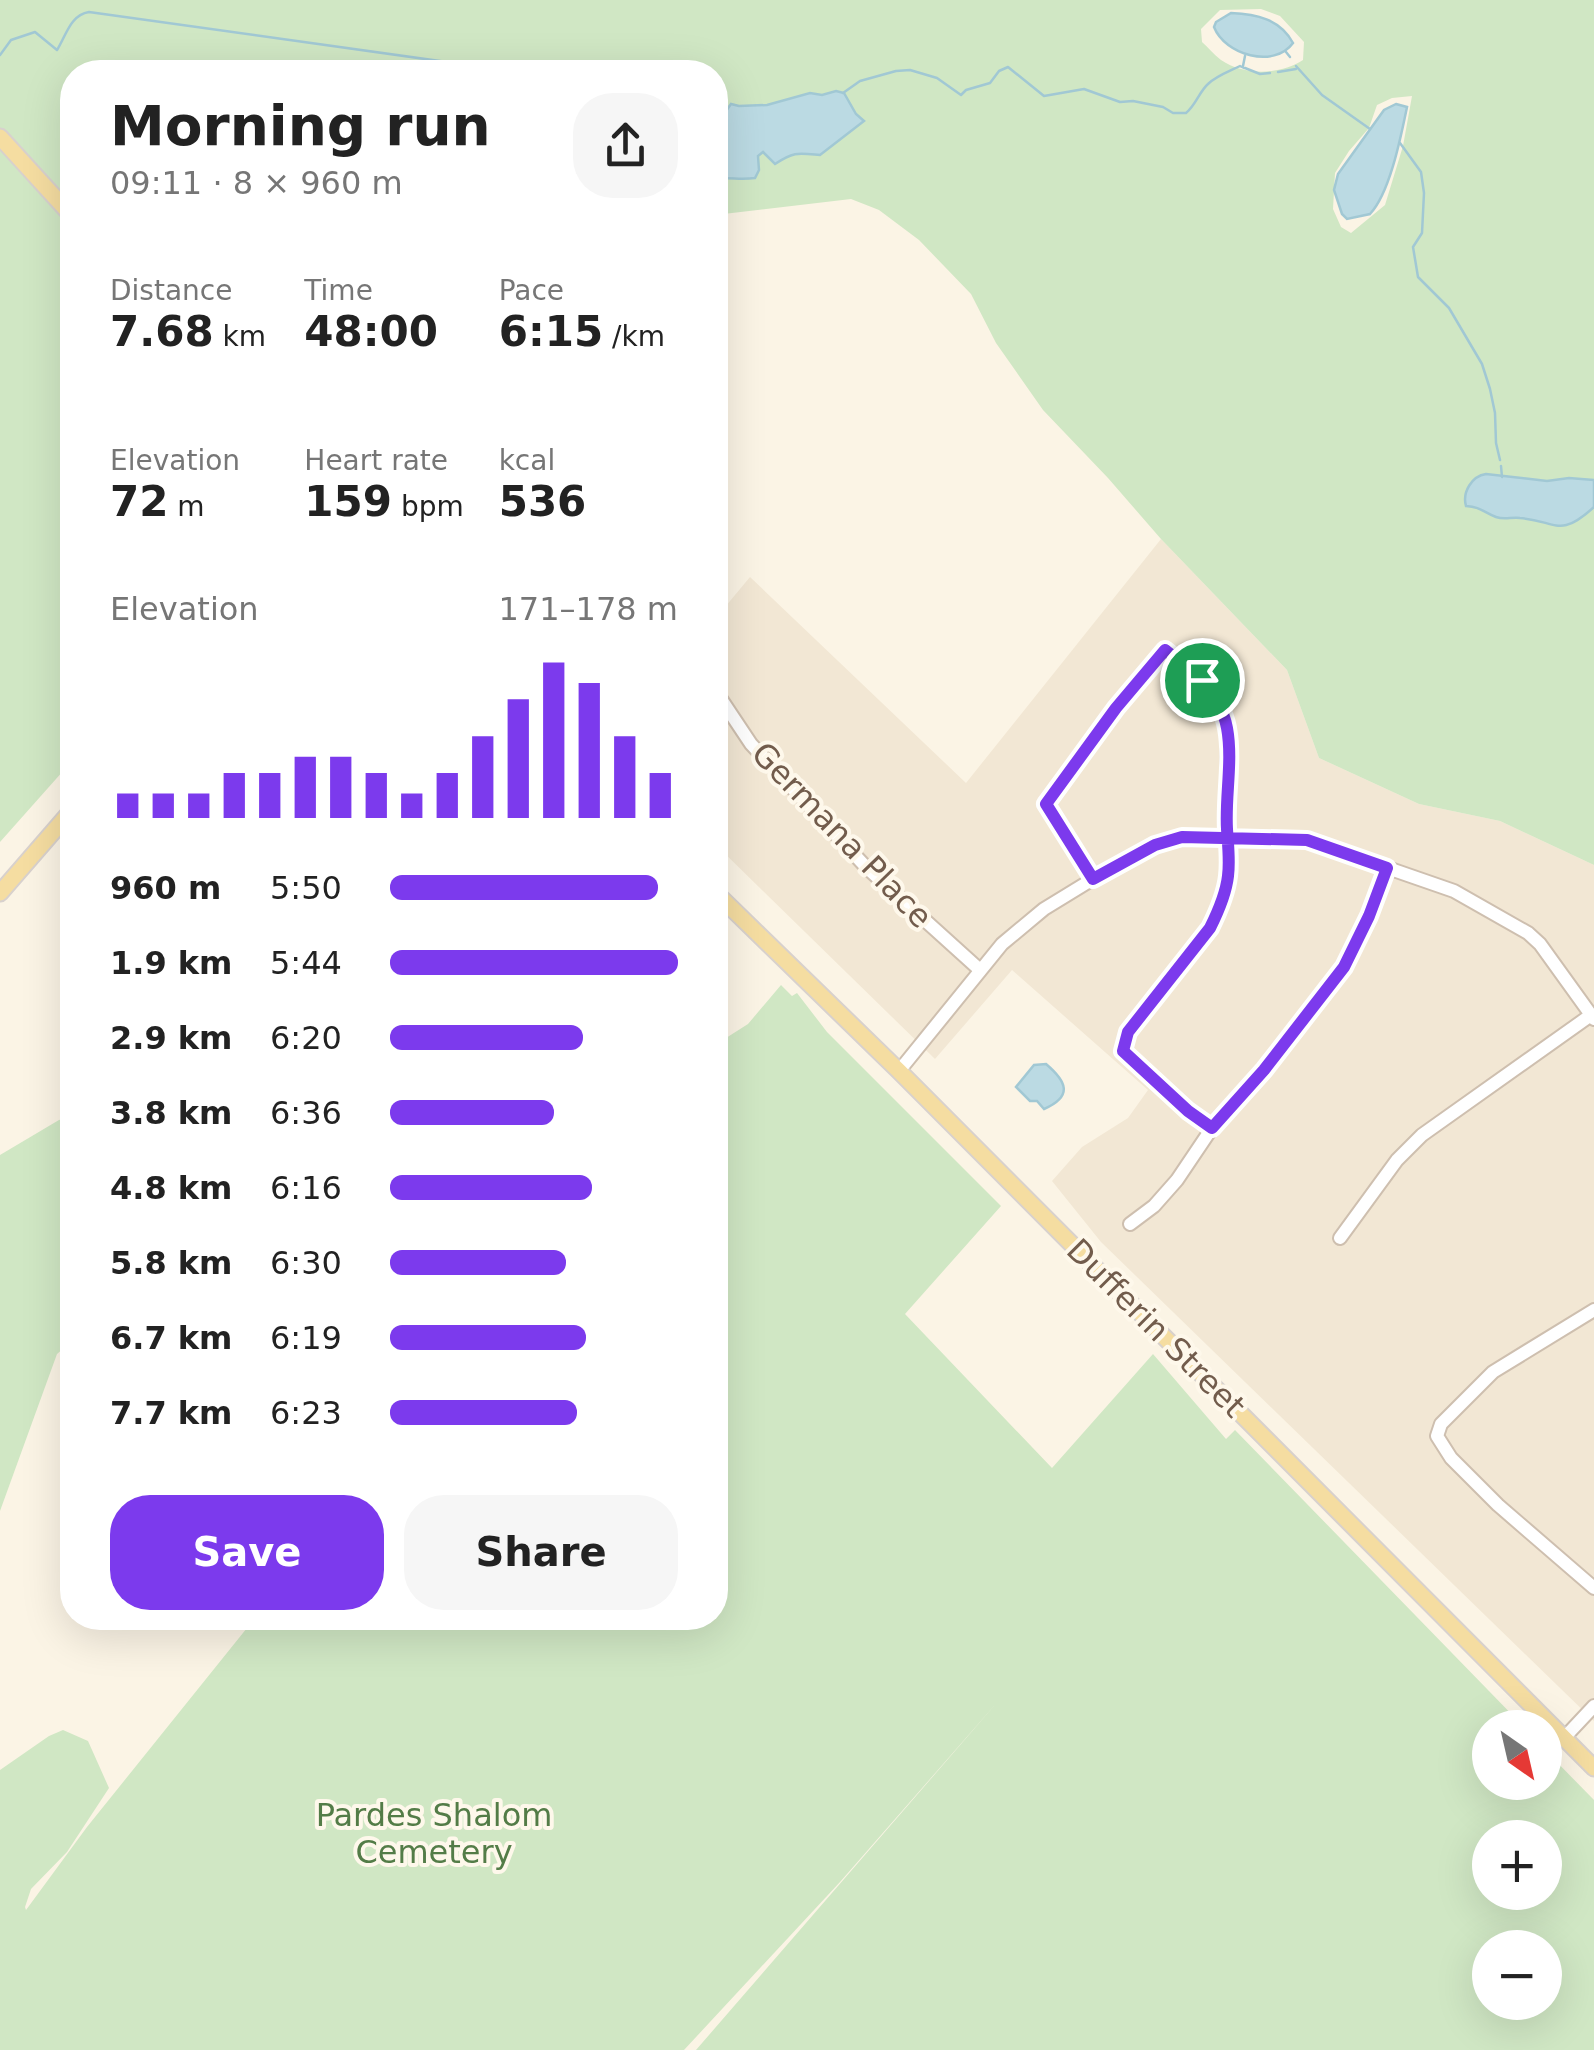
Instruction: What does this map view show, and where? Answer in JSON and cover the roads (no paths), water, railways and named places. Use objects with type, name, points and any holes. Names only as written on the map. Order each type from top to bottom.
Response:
[{"type":"main road","points":[[0,137],[60,203]]},
{"type":"main road","points":[[0,893],[60,824]]},
{"type":"main road","name":"Dufferin Street","points":[[728,905],[1594,1768]]},
{"type":"street","points":[[1093,879],[1046,804],[1116,708],[1165,650],[1202,680],[1217,700],[1227,727],[1228,878],[1210,928],[1128,1032],[1123,1051],[1212,1128]]},
{"type":"street","name":"Germana Place","points":[[728,710],[751,744],[866,867],[980,970]]},
{"type":"street","points":[[899,1071],[1002,944],[1044,910],[1155,845],[1182,837],[1307,840],[1454,891],[1528,933],[1593,1017],[1533,1054],[1422,1135],[1398,1160],[1340,1238]]},
{"type":"street","points":[[1130,1224],[1154,1206],[1176,1180],[1212,1128],[1264,1070],[1344,967],[1387,868]]},
{"type":"street","points":[[1594,1310],[1493,1372],[1441,1424],[1436,1436],[1451,1458],[1498,1505],[1594,1588]]},
{"type":"street","points":[[1564,1738],[1594,1706]]},
{"type":"water","points":[[1231,13],[1266,19],[1281,28],[1293,43],[1285,51],[1263,57],[1239,51],[1228,45],[1214,27]]},
{"type":"water","points":[[810,93],[844,93],[864,121],[820,155],[797,154],[775,164],[763,152],[758,156],[755,178],[728,179],[731,104],[767,105]]},
{"type":"water","points":[[1396,104],[1407,107],[1383,192],[1370,214],[1347,219],[1334,190],[1338,174],[1384,110]]},
{"type":"water","points":[[1486,474],[1547,481],[1594,480],[1594,507],[1573,523],[1558,526],[1496,517],[1466,506],[1469,486]]},
{"type":"water","points":[[1046,1064],[1064,1088],[1060,1099],[1044,1109],[1016,1087],[1034,1065]]},
{"type":"waterway","points":[[0,55],[11,40],[35,32],[57,50],[73,22],[89,12],[432,60]]},
{"type":"waterway","points":[[1286,52],[1290,57]]},
{"type":"waterway","points":[[1243,66],[1245,56]]},
{"type":"waterway","points":[[843,93],[860,81],[910,70],[937,78],[961,95],[990,83],[1008,67],[1044,96],[1084,89],[1120,102],[1133,101],[1186,113],[1211,81],[1240,66],[1244,68]]},
{"type":"waterway","points":[[1296,66],[1322,95],[1370,129]]},
{"type":"waterway","points":[[1245,68],[1270,73]]},
{"type":"waterway","points":[[1278,72],[1296,69]]},
{"type":"waterway","points":[[1400,143],[1421,172],[1424,193],[1422,233],[1413,247],[1418,277],[1449,308],[1482,364],[1495,413],[1500,460]]},
{"type":"waterway","points":[[1501,466],[1502,477]]},
{"type":"park label","name":"Pardes Shalom Cemetery","points":[[434,1834]]}]
